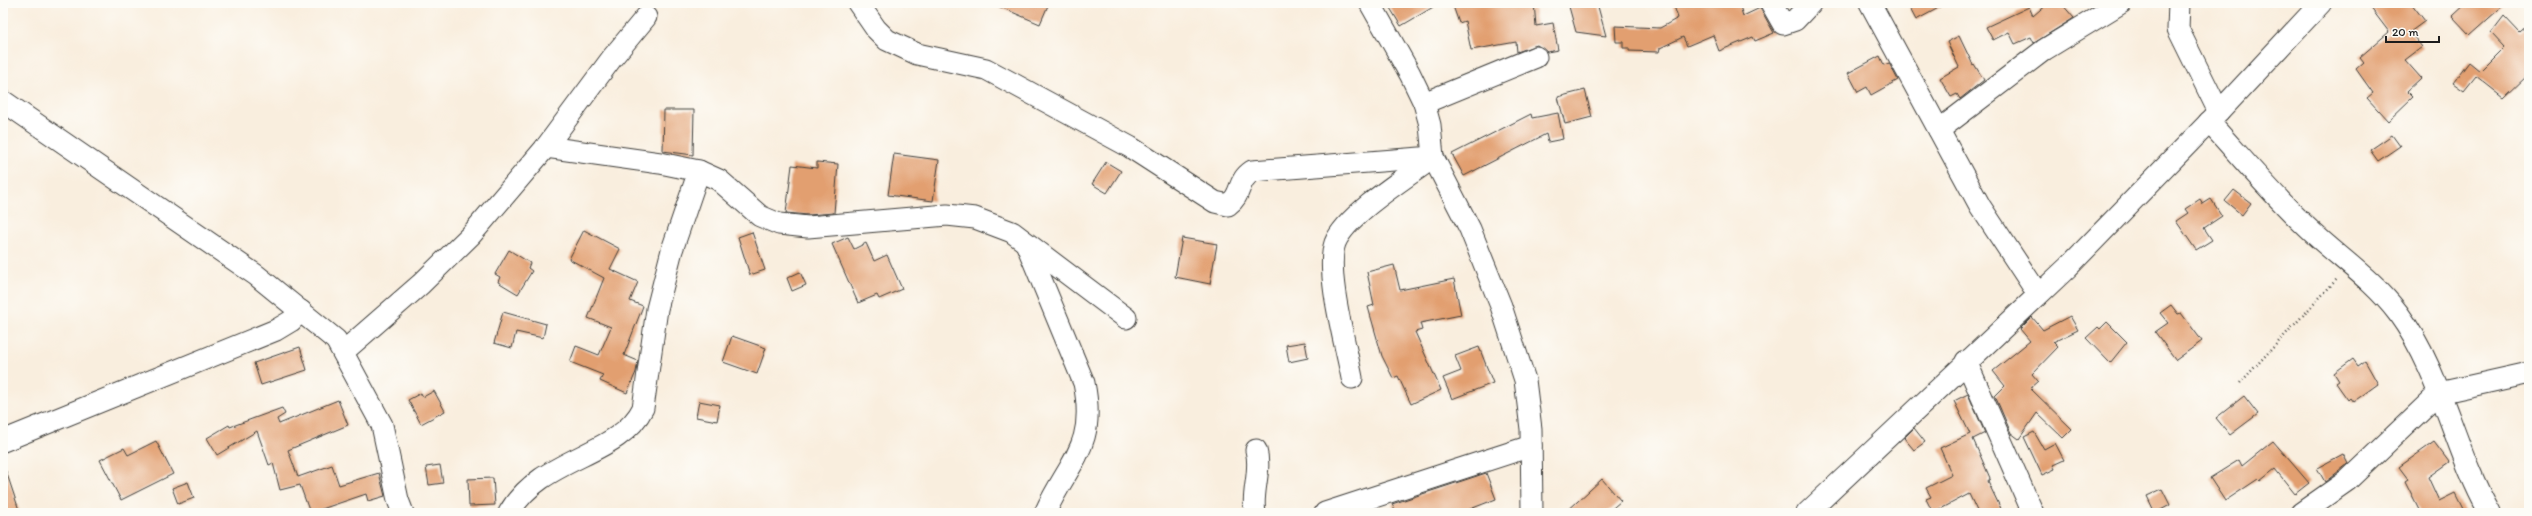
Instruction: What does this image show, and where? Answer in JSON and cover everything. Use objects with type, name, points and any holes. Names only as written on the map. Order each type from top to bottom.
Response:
[{"type":"street","points":[[858,3],[876,29],[887,40],[916,54],[986,69],[1130,147],[1215,202],[1228,204],[1234,201],[1242,178],[1252,171],[1434,157]]},
{"type":"street","points":[[1370,3],[1410,74],[1424,103],[1430,125],[1434,157],[1470,229],[1501,306],[1525,380],[1530,404],[1532,513]]},
{"type":"street","points":[[1771,3],[1783,24],[1795,20],[1811,3]]},
{"type":"street","points":[[1870,3],[1980,206],[2038,294]]},
{"type":"street","points":[[1939,130],[2044,50],[2121,3]]},
{"type":"street","points":[[2179,3],[2178,30],[2214,117],[2283,203],[2377,288],[2398,314],[2418,346],[2439,393],[2460,449],[2479,493],[2490,513]]},
{"type":"street","points":[[1807,513],[2038,294],[2214,117],[2321,3]]},
{"type":"street","points":[[343,352],[421,284],[472,235],[546,147],[612,58],[646,17]]},
{"type":"street","points":[[1424,103],[1536,57]]},
{"type":"street","points":[[3,101],[256,275],[336,340],[382,425],[398,500],[403,513]]},
{"type":"street","points":[[546,147],[660,163],[699,171],[720,180],[760,216],[779,224],[808,227],[947,216],[975,218],[1012,232],[1126,318]]},
{"type":"street","points":[[1352,378],[1333,275],[1335,244],[1339,235],[1362,212],[1434,157]]},
{"type":"street","points":[[509,513],[515,502],[538,479],[619,436],[637,420],[643,408],[657,309],[672,250],[699,171]]},
{"type":"street","points":[[1026,243],[1084,383],[1088,402],[1088,425],[1082,448],[1053,495],[1045,513]]},
{"type":"street","points":[[3,441],[276,330],[300,312]]},
{"type":"street","points":[[1966,361],[2033,513]]},
{"type":"street","points":[[2301,513],[2348,480],[2439,393],[2529,372]]},
{"type":"street","points":[[1326,513],[1531,446]]},
{"type":"street","points":[[1255,513],[1255,485],[1259,460],[1256,450]]},
{"type":"path","points":[[2240,383],[2351,265]]},
{"type":"building","points":[[991,3],[1049,3],[1040,24]]},
{"type":"building","points":[[1387,3],[1440,3],[1401,26]]},
{"type":"building","points":[[1452,3],[1534,3],[1536,26],[1553,23],[1558,50],[1547,52],[1537,45],[1517,52],[1516,42],[1471,50],[1465,21],[1459,23]]},
{"type":"building","points":[[1568,3],[1597,3],[1606,36],[1576,32]]},
{"type":"building","points":[[1673,3],[1739,3],[1743,16],[1760,8],[1774,33],[1755,41],[1753,37],[1719,51],[1713,35],[1687,46],[1683,37],[1660,48],[1659,52],[1629,51],[1629,48],[1623,48],[1623,42],[1616,42],[1615,26],[1660,28],[1678,18]]},
{"type":"building","points":[[1907,3],[1948,3],[1916,20]]},
{"type":"building","points":[[2048,3],[2061,3],[2074,18],[2034,43],[2031,37],[2015,44],[2009,32],[1993,40],[1986,27],[2029,7],[2033,16]]},
{"type":"building","points":[[2367,3],[2411,3],[2425,21],[2410,32],[2422,47],[2405,60],[2421,78],[2407,91],[2413,97],[2388,121],[2367,98],[2373,93],[2356,69],[2364,62],[2360,57],[2389,32]]},
{"type":"building","points":[[2466,3],[2506,3],[2470,35],[2452,16]]},
{"type":"building","points":[[2504,16],[2519,32],[2529,23],[2529,74],[2504,98],[2476,76],[2464,91],[2453,83],[2469,62],[2480,71],[2504,47],[2491,33]]},
{"type":"building","points":[[1959,36],[1973,65],[1974,64],[1984,80],[1960,99],[1957,94],[1951,97],[1940,78],[1959,67],[1947,42]]},
{"type":"building","points":[[1880,56],[1884,65],[1889,63],[1898,80],[1871,95],[1867,87],[1858,92],[1848,73]]},
{"type":"building","points":[[1585,90],[1592,117],[1565,124],[1558,97]]},
{"type":"building","points":[[664,110],[694,110],[693,155],[663,151]]},
{"type":"building","points":[[1558,113],[1563,139],[1548,142],[1546,134],[1464,176],[1452,154],[1531,114],[1532,118]]},
{"type":"building","points":[[2392,135],[2400,146],[2378,161],[2370,150]]},
{"type":"building","points":[[894,154],[939,160],[933,201],[888,195]]},
{"type":"building","points":[[817,162],[838,164],[834,213],[808,215],[786,213],[792,165],[817,168]]},
{"type":"building","points":[[1106,162],[1121,171],[1107,193],[1092,184]]},
{"type":"building","points":[[2234,190],[2251,203],[2242,215],[2225,201]]},
{"type":"building","points":[[2200,199],[2203,204],[2211,199],[2222,216],[2204,228],[2212,240],[2196,250],[2176,221],[2188,213],[2185,209]]},
{"type":"building","points":[[584,230],[620,249],[610,269],[638,282],[630,301],[643,306],[624,355],[638,361],[636,372],[627,393],[600,381],[603,375],[570,362],[576,346],[599,355],[611,327],[588,318],[604,278],[569,259]]},
{"type":"building","points":[[752,232],[765,270],[750,275],[738,237]]},
{"type":"building","points":[[848,237],[854,249],[866,243],[874,261],[887,255],[902,289],[879,299],[877,295],[858,303],[832,244]]},
{"type":"building","points":[[1182,238],[1217,244],[1210,284],[1175,277]]},
{"type":"building","points":[[509,250],[530,263],[528,268],[532,271],[518,294],[498,282],[500,277],[495,274]]},
{"type":"building","points":[[1394,265],[1400,290],[1454,279],[1461,315],[1420,323],[1422,330],[1415,332],[1441,390],[1411,404],[1398,376],[1393,378],[1382,356],[1368,307],[1374,305],[1367,272]]},
{"type":"building","points":[[800,272],[806,285],[792,291],[787,278]]},
{"type":"building","points":[[2171,305],[2178,314],[2181,313],[2202,341],[2176,360],[2155,332],[2168,323],[2160,313]]},
{"type":"building","points":[[503,312],[546,324],[543,338],[516,332],[512,348],[494,343]]},
{"type":"building","points":[[2070,316],[2078,330],[2053,342],[2058,347],[2032,374],[2038,381],[2030,388],[2072,429],[2063,438],[2037,413],[2019,439],[2011,433],[1995,396],[2005,386],[1993,371],[2030,341],[2020,329],[2032,317],[2043,330]]},
{"type":"building","points":[[2107,322],[2127,342],[2110,363],[2086,338],[2098,327],[2100,329]]},
{"type":"building","points":[[732,336],[766,348],[757,374],[723,362]]},
{"type":"building","points":[[1305,342],[1308,358],[1289,362],[1286,345]]},
{"type":"building","points":[[300,347],[307,370],[261,385],[254,363]]},
{"type":"building","points":[[1479,347],[1493,383],[1452,399],[1443,378],[1461,371],[1455,356]]},
{"type":"building","points":[[2353,359],[2358,366],[2365,361],[2378,384],[2353,402],[2350,398],[2348,400],[2336,383],[2339,381],[2334,373]]},
{"type":"building","points":[[434,391],[445,411],[421,424],[408,400],[421,393],[423,397]]},
{"type":"building","points":[[1968,394],[1985,433],[1973,439],[1990,478],[1988,482],[2003,513],[1978,513],[1969,494],[1933,513],[1926,499],[1931,497],[1926,488],[1952,475],[1940,448],[1970,434],[1954,401]]},
{"type":"building","points":[[2244,396],[2258,414],[2230,435],[2216,418]]},
{"type":"building","points":[[338,400],[348,425],[288,450],[298,477],[332,465],[339,485],[379,473],[385,496],[368,501],[366,494],[310,513],[300,485],[280,490],[273,463],[269,465],[257,431],[217,455],[207,438],[229,425],[230,427],[282,408],[285,414],[277,419],[279,424]]},
{"type":"building","points":[[699,401],[720,405],[717,421],[696,417]]},
{"type":"building","points":[[1914,428],[1925,442],[1914,450],[1904,438]]},
{"type":"building","points":[[2034,432],[2044,449],[2055,443],[2064,460],[2053,465],[2055,469],[2042,475],[2024,437]]},
{"type":"building","points":[[156,441],[173,474],[121,500],[100,460],[124,448],[128,455]]},
{"type":"building","points":[[2273,441],[2309,483],[2295,494],[2275,469],[2260,481],[2258,479],[2225,501],[2210,478],[2239,460],[2242,466]]},
{"type":"building","points":[[2434,442],[2449,462],[2428,477],[2439,501],[2455,493],[2465,513],[2417,513],[2420,511],[2405,481],[2408,479],[2399,467]]},
{"type":"building","points":[[2343,454],[2348,464],[2325,482],[2317,468]]},
{"type":"building","points":[[440,465],[443,483],[429,485],[426,467]]},
{"type":"building","points":[[6,471],[20,513],[3,513],[3,472]]},
{"type":"building","points":[[1486,473],[1496,499],[1460,513],[1396,513],[1392,504]]},
{"type":"building","points":[[493,478],[495,505],[469,506],[468,479]]},
{"type":"building","points":[[1602,479],[1621,501],[1607,513],[1565,513]]},
{"type":"building","points":[[188,482],[194,498],[178,504],[172,488]]},
{"type":"building","points":[[2162,489],[2170,505],[2155,513],[2147,496]]}]
